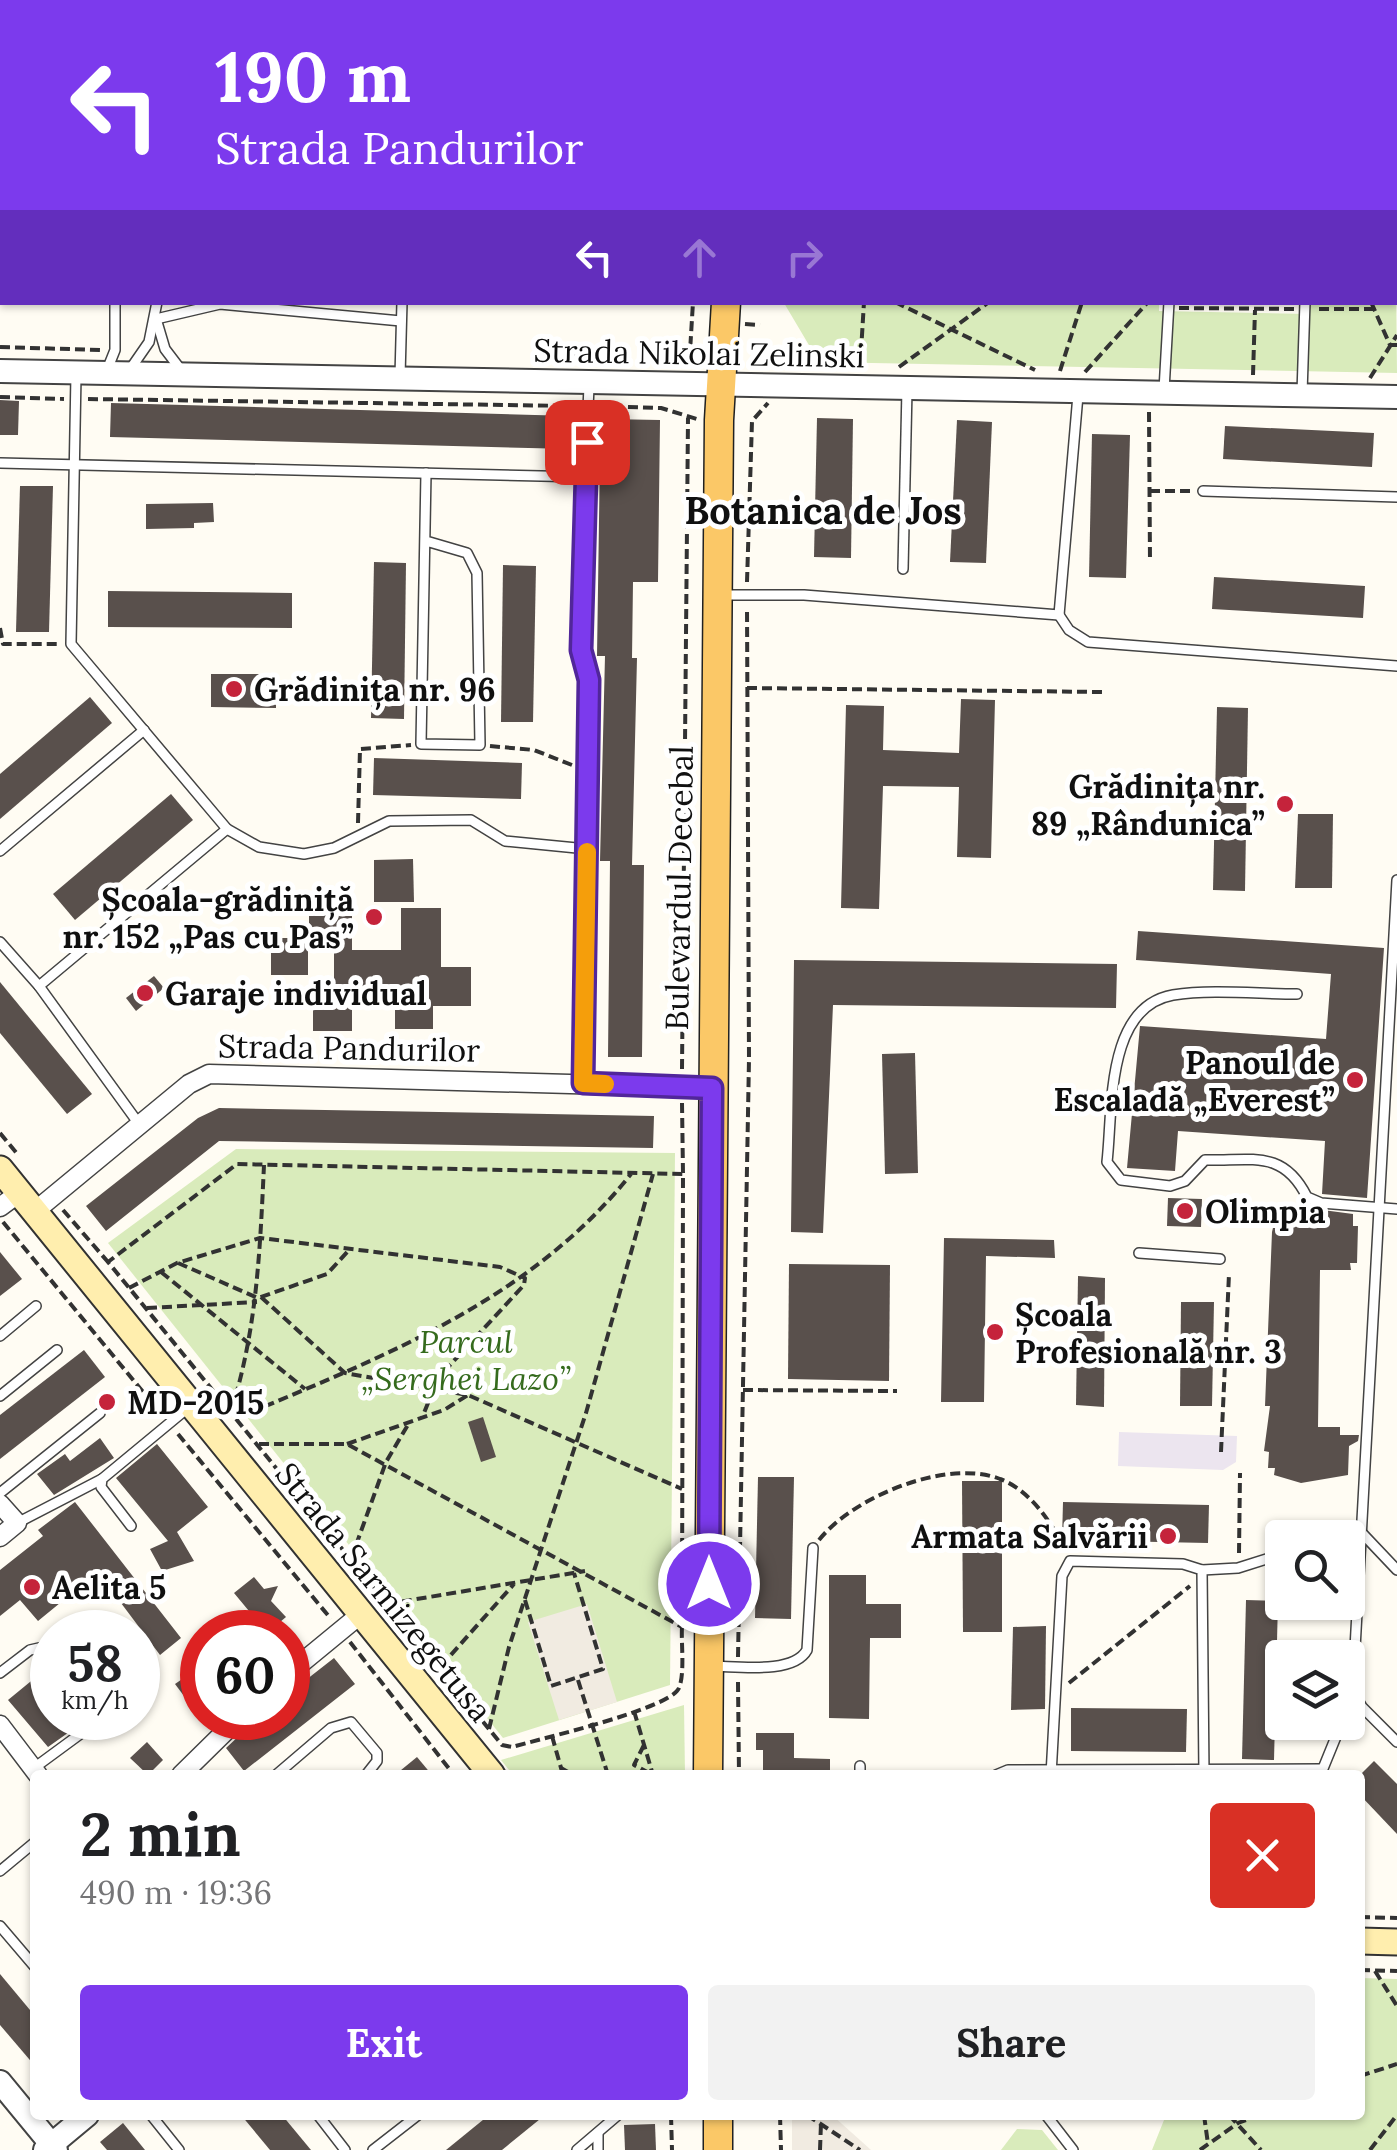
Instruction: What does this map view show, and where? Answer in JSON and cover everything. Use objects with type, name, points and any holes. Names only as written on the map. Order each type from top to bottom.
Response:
[{"type":"main road","name":"Bulevardul Decebal","points":[[708,1770],[717,595],[720,386],[726,305]]},
{"type":"main road","name":"Strada Sarmizegetusa","points":[[0,1169],[18,1204],[191,1405],[220,1419],[362,1614],[488,1770]]},
{"type":"main road","points":[[1365,1941],[1397,1942]]},
{"type":"main road","points":[[718,2120],[718,2150]]},
{"type":"street","name":"Strada Nikolai Zelinski","points":[[0,370],[400,378],[589,394],[901,379],[1081,382],[1156,400],[1397,398]]},
{"type":"street","name":"Strada Pandurilor","points":[[18,1204],[139,1124],[198,1078],[220,1072],[712,1088]]},
{"type":"street","points":[[0,1504],[17,1523],[0,1537]]},
{"type":"street","points":[[310,1655],[362,1614]]},
{"type":"street","points":[[0,1725],[34,1770]]},
{"type":"street","points":[[190,1770],[218,1740]]},
{"type":"street","points":[[0,2082],[51,2148],[82,2120]]},
{"type":"lane","points":[[116,305],[116,373]]},
{"type":"lane","points":[[116,373],[144,351],[156,320],[157,305]]},
{"type":"lane","points":[[156,320],[216,305]]},
{"type":"lane","points":[[231,305],[402,321]]},
{"type":"lane","points":[[400,378],[402,305]]},
{"type":"lane","points":[[1156,400],[1169,305]]},
{"type":"lane","points":[[1302,396],[1305,306]]},
{"type":"lane","points":[[156,320],[166,349],[185,374]]},
{"type":"lane","points":[[76,372],[71,644],[227,829],[260,846],[304,854],[334,848],[389,820],[472,820],[505,840],[587,850]]},
{"type":"lane","points":[[901,379],[903,569]]},
{"type":"lane","points":[[1081,382],[1059,614],[1068,630],[1088,642],[1397,666]]},
{"type":"lane","points":[[583,1083],[589,680],[581,650],[589,394]]},
{"type":"lane","points":[[0,463],[585,477]]},
{"type":"lane","points":[[426,474],[421,744],[480,746],[477,574],[467,553],[426,540]]},
{"type":"lane","points":[[1203,491],[1397,497]]},
{"type":"lane","points":[[717,595],[747,593],[1059,614]]},
{"type":"lane","points":[[0,851],[144,730]]},
{"type":"lane","points":[[39,986],[227,829]]},
{"type":"lane","points":[[1361,1520],[1397,880]]},
{"type":"lane","points":[[0,942],[39,986],[139,1124]]},
{"type":"lane","points":[[1297,994],[1170,996],[1137,1015],[1121,1043],[1106,1162],[1121,1180],[1170,1186],[1185,1181],[1205,1160],[1280,1161],[1296,1176],[1307,1197],[1322,1203],[1397,1209]]},
{"type":"lane","points":[[1139,1253],[1220,1259]]},
{"type":"lane","points":[[0,1336],[36,1306]]},
{"type":"lane","points":[[0,1396],[57,1350]]},
{"type":"lane","points":[[17,1523],[102,1479],[191,1405]]},
{"type":"lane","points":[[0,1493],[100,1413]]},
{"type":"lane","points":[[102,1479],[101,1487],[131,1526]]},
{"type":"lane","points":[[1365,1536],[1397,1570]]},
{"type":"lane","points":[[708,1666],[786,1664],[803,1658],[808,1640],[813,1548]]},
{"type":"lane","points":[[1052,1770],[1062,1576],[1070,1561],[1183,1564],[1202,1570],[1265,1558]]},
{"type":"lane","points":[[1202,1570],[1205,1770]]},
{"type":"lane","points":[[0,1674],[30,1650]]},
{"type":"lane","points":[[1365,1710],[1397,1742]]},
{"type":"lane","points":[[282,1770],[332,1728],[351,1722],[377,1753],[378,1761],[370,1770]]},
{"type":"lane","points":[[38,1770],[75,1740]]},
{"type":"lane","points":[[1323,1770],[1335,1740]]},
{"type":"lane","points":[[0,1872],[30,1846]]},
{"type":"lane","points":[[0,1926],[30,1961]]},
{"type":"lane","points":[[155,2120],[180,2150]]},
{"type":"lane","points":[[322,2120],[345,2150]]},
{"type":"lane","points":[[373,2150],[412,2120]]},
{"type":"lane","points":[[577,2150],[612,2120]]},
{"type":"lane","points":[[1050,2120],[1072,2150]]},
{"type":"lane","points":[[598,2133],[598,2150]]},
{"type":"path","points":[[662,367],[690,352],[693,305]]},
{"type":"path","points":[[860,369],[864,305]]},
{"type":"path","points":[[901,305],[1036,371]]},
{"type":"path","points":[[901,379],[948,331],[984,305]]},
{"type":"path","points":[[1060,371],[1081,305]]},
{"type":"path","points":[[1081,382],[1145,305]]},
{"type":"path","points":[[1169,305],[1372,306],[1394,345]]},
{"type":"path","points":[[1253,375],[1255,308]]},
{"type":"path","points":[[1370,378],[1397,335]]},
{"type":"path","points":[[0,397],[589,394],[661,408],[688,418],[679,1688],[669,1700],[512,1747],[502,1745],[236,1418]]},
{"type":"path","points":[[1150,562],[1156,400]]},
{"type":"path","points":[[739,1770],[749,1059],[747,593],[752,421],[770,401]]},
{"type":"path","points":[[1150,491],[1203,491]]},
{"type":"path","points":[[0,628],[3,644],[71,644]]},
{"type":"path","points":[[748,688],[1102,692]]},
{"type":"path","points":[[357,835],[360,749],[421,744]]},
{"type":"path","points":[[480,746],[534,750],[588,771]]},
{"type":"path","points":[[220,1419],[146,1308],[108,1262],[237,1164],[683,1174]]},
{"type":"path","points":[[220,1419],[250,1349],[258,1299],[264,1165]]},
{"type":"path","points":[[220,1419],[236,1418],[396,1352],[524,1278],[598,1215],[631,1174]]},
{"type":"path","points":[[489,1729],[524,1598],[648,1202],[652,1174]]},
{"type":"path","points":[[0,1218],[340,1630],[450,1770]]},
{"type":"path","points":[[129,1288],[177,1263],[260,1238],[500,1267],[524,1278]]},
{"type":"path","points":[[146,1308],[258,1299],[327,1274],[350,1248]]},
{"type":"path","points":[[177,1263],[258,1299],[344,1374],[468,1395],[682,1489]]},
{"type":"path","points":[[160,1272],[250,1349],[304,1389]]},
{"type":"path","points":[[1220,1452],[1229,1274]]},
{"type":"path","points":[[422,1418],[432,1389],[448,1366],[524,1285],[524,1278]]},
{"type":"path","points":[[743,1390],[897,1391]]},
{"type":"path","points":[[258,1444],[348,1444],[422,1418],[468,1395]]},
{"type":"path","points":[[220,1419],[236,1418]]},
{"type":"path","points":[[351,1559],[386,1462],[409,1423]]},
{"type":"path","points":[[348,1444],[386,1462],[463,1509],[540,1545],[682,1626]]},
{"type":"path","points":[[1229,1568],[1241,1542],[1240,1474]]},
{"type":"path","points":[[813,1548],[844,1516],[892,1489],[966,1476],[997,1477],[1017,1487],[1034,1503],[1070,1561]]},
{"type":"path","points":[[1055,1694],[1188,1588],[1202,1570]]},
{"type":"path","points":[[387,1604],[585,1571]]},
{"type":"path","points":[[524,1598],[551,1686],[603,1669],[574,1572]]},
{"type":"path","points":[[440,1668],[514,1584]]},
{"type":"path","points":[[577,1678],[606,1770]]},
{"type":"path","points":[[634,1711],[652,1770]]},
{"type":"path","points":[[551,1735],[561,1770]]},
{"type":"path","points":[[644,1745],[634,1765],[644,1770]]},
{"type":"path","points":[[1365,1917],[1397,1918]]},
{"type":"path","points":[[1365,1970],[1397,1971]]},
{"type":"path","points":[[1375,1970],[1397,2006]]},
{"type":"path","points":[[1365,2074],[1397,2064]]},
{"type":"path","points":[[1370,2150],[1397,2115]]},
{"type":"path","points":[[671,2120],[672,2150]]},
{"type":"path","points":[[780,2120],[780,2150]]},
{"type":"path","points":[[816,2120],[860,2150]]},
{"type":"path","points":[[1205,2120],[1208,2144]]},
{"type":"path","points":[[1235,2120],[1261,2150]]},
{"type":"path","points":[[1200,2150],[1246,2120]]},
{"type":"path","points":[[820,2150],[822,2123]]},
{"type":"shaded area","points":[[1119,1432],[1237,1436],[1236,1462],[1223,1470],[1118,1466]]},
{"type":"shaded area","points":[[587,1604],[617,1702],[559,1720],[528,1622]]},
{"type":"shaded area","points":[[792,2120],[838,2120],[871,2150],[792,2150]]},
{"type":"green space","points":[[785,305],[1159,305],[1159,311],[1309,314],[1310,305],[1396,305],[1397,373],[819,362]]},
{"type":"green space","name":"Parcul „Serghei Lazo”","points":[[236,1149],[675,1153],[670,1685],[503,1738],[108,1243]]},
{"type":"green space","points":[[684,1705],[685,1770],[509,1770],[501,1760]]},
{"type":"green space","points":[[1365,1978],[1397,1979],[1397,2150],[1152,2150],[1164,2120],[1365,2120]]},
{"type":"green space","points":[[1017,2129],[1042,2130],[1058,2150],[1001,2150]]},
{"type":"building","points":[[558,343],[609,349],[610,363],[556,361]]},
{"type":"building","points":[[0,400],[19,401],[18,435],[0,435]]},
{"type":"building","points":[[111,403],[571,416],[570,449],[110,437]]},
{"type":"building","points":[[817,418],[853,419],[851,558],[814,557]]},
{"type":"building","points":[[606,419],[660,420],[658,582],[633,582],[632,658],[637,658],[632,865],[644,865],[642,1057],[608,1057],[610,861],[600,861],[605,656],[597,656],[600,453],[605,453]]},
{"type":"building","points":[[957,420],[992,422],[986,563],[950,562]]},
{"type":"building","points":[[1225,426],[1374,433],[1372,467],[1223,459]]},
{"type":"building","points":[[1092,434],[1130,435],[1126,578],[1089,577]]},
{"type":"building","points":[[20,486],[53,486],[49,632],[16,632]]},
{"type":"building","points":[[213,503],[214,522],[194,523],[194,528],[146,529],[146,504]]},
{"type":"building","points":[[374,562],[406,563],[404,719],[371,718]]},
{"type":"building","points":[[503,565],[536,566],[533,722],[501,722]]},
{"type":"building","points":[[1214,577],[1365,586],[1363,618],[1212,609]]},
{"type":"building","points":[[108,591],[292,593],[292,628],[108,627]]},
{"type":"building","points":[[211,674],[276,674],[276,708],[211,707]]},
{"type":"building","points":[[90,697],[112,723],[0,819],[0,774]]},
{"type":"building","points":[[961,699],[995,700],[991,858],[957,857],[959,787],[883,786],[879,909],[841,908],[846,705],[884,706],[883,750],[959,753]]},
{"type":"building","points":[[1217,707],[1248,708],[1245,891],[1213,890]]},
{"type":"building","points":[[374,758],[522,763],[521,799],[373,795]]},
{"type":"building","points":[[171,794],[193,820],[75,920],[53,894]]},
{"type":"building","points":[[1298,814],[1333,814],[1332,888],[1295,888]]},
{"type":"building","points":[[413,859],[414,902],[374,902],[374,860]]},
{"type":"building","points":[[309,908],[352,908],[352,950],[401,950],[401,908],[441,908],[441,967],[471,967],[471,1006],[433,1006],[433,1029],[395,1029],[395,993],[352,993],[352,1031],[313,1031],[313,994],[334,994],[334,947],[309,947]]},
{"type":"building","points":[[1138,931],[1384,948],[1367,1198],[1322,1194],[1325,1141],[1178,1131],[1175,1171],[1127,1168],[1140,1026],[1326,1039],[1331,974],[1136,960]]},
{"type":"building","points":[[271,938],[308,938],[308,975],[271,975]]},
{"type":"building","points":[[794,960],[1117,964],[1116,1008],[833,1005],[823,1233],[791,1232]]},
{"type":"building","name":"Garaje individual","points":[[154,976],[164,988],[136,1011],[126,998]]},
{"type":"building","points":[[0,982],[92,1094],[67,1114],[0,1033]]},
{"type":"building","points":[[915,1053],[918,1173],[885,1174],[882,1054]]},
{"type":"building","points":[[219,1108],[654,1116],[653,1148],[219,1141],[106,1231],[86,1206],[198,1118]]},
{"type":"building","points":[[1168,1198],[1202,1199],[1201,1227],[1167,1226]]},
{"type":"building","points":[[1300,1207],[1353,1214],[1353,1226],[1358,1226],[1357,1263],[1350,1263],[1351,1270],[1320,1270],[1318,1427],[1340,1427],[1340,1435],[1359,1435],[1358,1441],[1349,1446],[1348,1475],[1301,1483],[1274,1475],[1275,1468],[1268,1468],[1269,1452],[1264,1451],[1270,1406],[1265,1406],[1272,1232],[1276,1215],[1300,1212]]},
{"type":"building","points":[[944,1238],[1054,1240],[1055,1258],[986,1256],[984,1402],[941,1402]]},
{"type":"building","points":[[0,1252],[22,1279],[0,1296]]},
{"type":"building","points":[[789,1264],[890,1265],[889,1381],[788,1379]]},
{"type":"building","points":[[1078,1276],[1105,1278],[1104,1407],[1076,1405]]},
{"type":"building","points":[[1181,1302],[1214,1302],[1212,1406],[1180,1406]]},
{"type":"building","points":[[84,1350],[105,1377],[0,1459],[0,1415]]},
{"type":"building","points":[[483,1417],[496,1457],[481,1462],[468,1422]]},
{"type":"building","points":[[100,1438],[114,1458],[54,1495],[37,1474],[65,1454],[70,1461]]},
{"type":"building","points":[[157,1444],[208,1507],[177,1532],[194,1561],[162,1571],[150,1549],[168,1541],[116,1478]]},
{"type":"building","points":[[758,1477],[794,1477],[791,1619],[755,1618]]},
{"type":"building","points":[[962,1481],[1002,1481],[1002,1632],[963,1632]]},
{"type":"building","points":[[75,1502],[159,1610],[126,1610],[112,1591],[96,1603],[82,1585],[51,1610],[30,1612],[20,1600],[0,1616],[0,1570],[43,1536],[38,1530]]},
{"type":"building","points":[[1063,1502],[1209,1505],[1208,1543],[1062,1540]]},
{"type":"building","points":[[829,1575],[866,1575],[866,1604],[901,1604],[901,1638],[870,1638],[869,1719],[829,1718]]},
{"type":"building","points":[[254,1577],[264,1589],[278,1586],[271,1601],[279,1610],[248,1610],[234,1593]]},
{"type":"building","points":[[1246,1600],[1265,1601],[1265,1620],[1278,1620],[1277,1640],[1265,1640],[1265,1740],[1275,1740],[1274,1760],[1242,1759]]},
{"type":"building","points":[[160,1611],[180,1637],[160,1655]]},
{"type":"building","points":[[1046,1626],[1045,1709],[1011,1710],[1013,1627]]},
{"type":"building","points":[[334,1658],[355,1684],[310,1719],[310,1677]]},
{"type":"building","points":[[30,1682],[30,1726],[8,1700]]},
{"type":"building","points":[[1071,1708],[1187,1709],[1186,1752],[1071,1751]]},
{"type":"building","points":[[756,1733],[794,1733],[794,1758],[830,1759],[830,1770],[763,1770],[763,1750],[756,1750]]},
{"type":"building","points":[[235,1740],[284,1740],[245,1770],[226,1748]]},
{"type":"building","points":[[147,1742],[163,1760],[153,1770],[143,1770],[130,1758]]},
{"type":"building","points":[[417,1757],[428,1770],[401,1770]]},
{"type":"building","points":[[1374,1761],[1397,1784],[1397,1834],[1365,1800],[1365,1770]]},
{"type":"building","points":[[0,1974],[30,2010],[30,2060],[0,2025]]},
{"type":"building","points":[[245,2120],[286,2120],[311,2150],[270,2150]]},
{"type":"building","points":[[483,2120],[539,2120],[502,2150],[446,2150]]},
{"type":"building","points":[[123,2123],[145,2150],[107,2150],[100,2142]]},
{"type":"building","points":[[655,2124],[656,2150],[625,2150],[624,2125]]},
{"type":"slow traffic","points":[[587,852],[583,1083],[605,1084]]},
{"type":"place","name":"Grădinița nr. 96","points":[[234,689]]},
{"type":"place","name":"Grădinița nr. 89 „Rândunica”","points":[[1285,804]]},
{"type":"place","name":"Școala-grădiniță nr. 152 „Pas cu Pas”","points":[[374,917]]},
{"type":"place","name":"Garaje individual","points":[[145,993]]},
{"type":"place","name":"Panoul de Escaladă „Everest”","points":[[1355,1080]]},
{"type":"place","name":"Olimpia","points":[[1185,1211]]},
{"type":"place","name":"Școala Profesională nr. 3","points":[[995,1332]]},
{"type":"place","name":"MD-2015","points":[[107,1402]]},
{"type":"place","name":"Armata Salvării","points":[[1168,1536]]},
{"type":"place","name":"Aelita 5","points":[[32,1587]]},
{"type":"district","name":"Botanica de Jos","points":[[823,510]]},
{"type":"route","points":[[587,442],[581,650],[589,680],[583,1083],[712,1088],[709,1584]]}]
